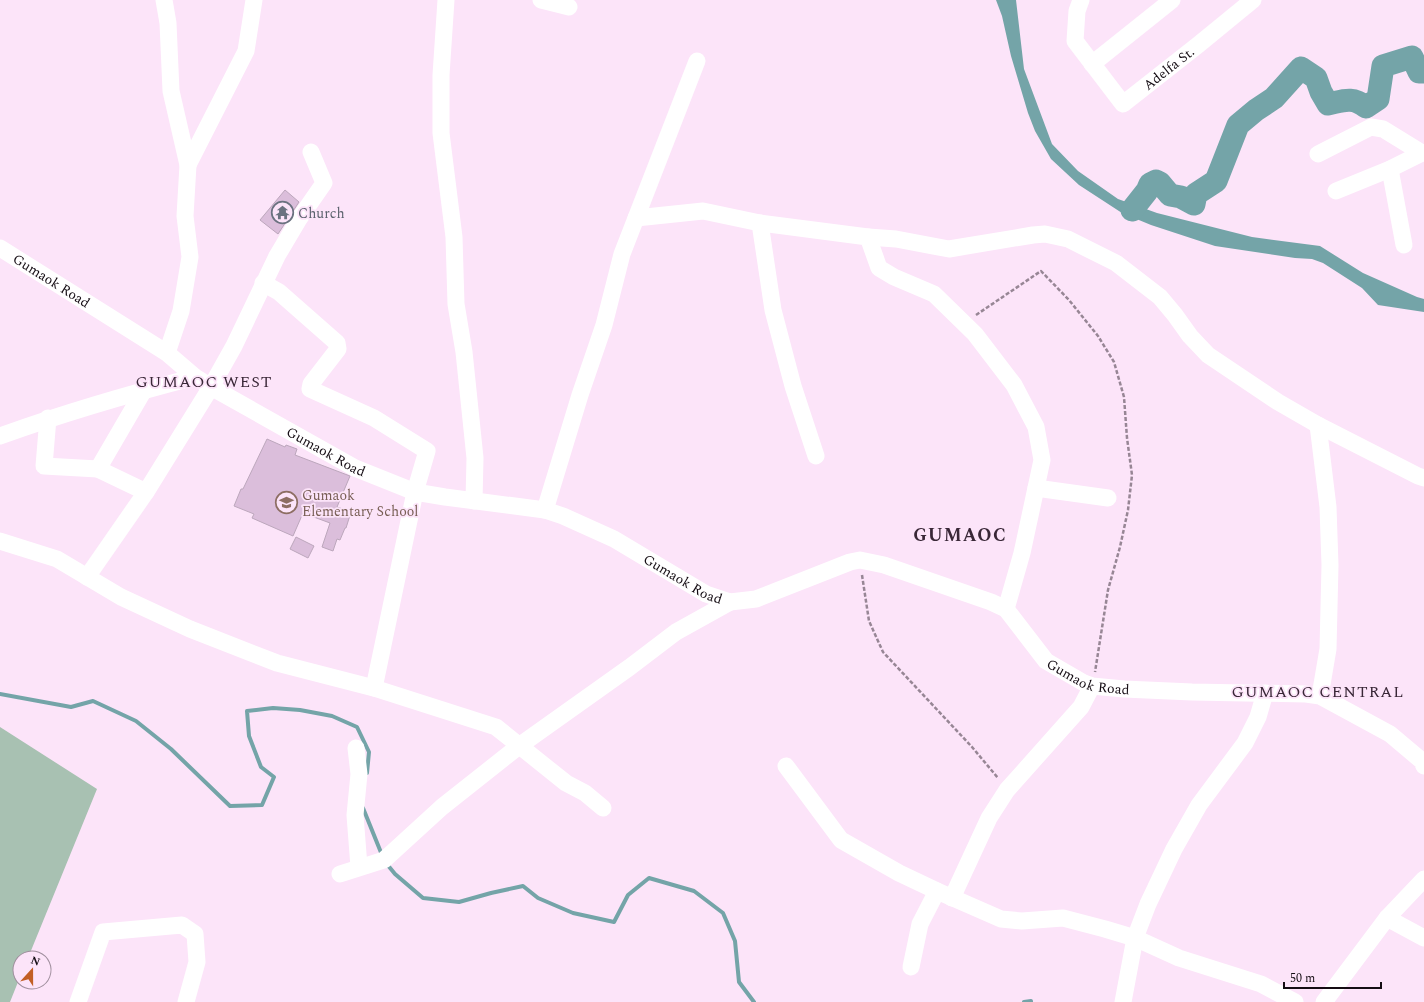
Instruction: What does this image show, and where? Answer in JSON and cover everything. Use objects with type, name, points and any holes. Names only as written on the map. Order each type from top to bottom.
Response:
[{"type":"street","points":[[164,0],[168,23],[172,92],[188,165],[185,216],[190,257],[181,311],[167,353]]},
{"type":"street","points":[[188,165],[246,51],[254,0]]},
{"type":"street","points":[[446,0],[441,75],[441,133],[454,237],[456,304],[464,352],[475,458],[474,501]]},
{"type":"street","points":[[540,0],[569,7]]},
{"type":"street","points":[[1090,0],[1079,5],[1075,41],[1092,64],[1172,0]]},
{"type":"street","name":"Adelfa St.","points":[[1092,64],[1123,104],[1253,0]]},
{"type":"street","points":[[545,510],[580,395],[604,325],[622,254],[697,61]]},
{"type":"street","points":[[1318,154],[1371,127],[1383,129],[1423,153]]},
{"type":"street","points":[[87,577],[146,492],[211,387],[234,346],[280,250],[324,183],[311,152]]},
{"type":"street","points":[[1336,191],[1390,169],[1423,153]]},
{"type":"street","points":[[1390,169],[1404,245]]},
{"type":"street","points":[[636,218],[703,211],[760,223],[868,237],[896,239],[948,249],[1033,235],[1045,234],[1068,239],[1116,263],[1160,297],[1190,336],[1208,355],[1278,402],[1318,425],[1410,473],[1424,478]]},
{"type":"street","points":[[760,223],[773,310],[793,386],[816,456]]},
{"type":"street","points":[[868,237],[879,268],[894,277],[934,294],[975,334],[1014,385],[1036,427],[1042,460],[1022,553],[1006,609]]},
{"type":"street","name":"Gumaok Road","points":[[0,248],[167,353],[195,377],[211,387],[355,468],[415,492],[545,510],[563,516],[614,539],[706,594],[730,602],[756,598],[850,562],[860,560],[884,565],[991,602],[1006,609],[1046,661],[1092,686],[1192,692],[1306,694],[1320,696],[1390,734],[1423,761]]},
{"type":"street","points":[[263,284],[280,292],[337,343],[338,349],[311,384],[310,389],[374,418],[427,450],[415,492],[374,688]]},
{"type":"street","points":[[0,436],[48,418],[195,377]]},
{"type":"street","points":[[98,469],[144,390]]},
{"type":"street","points":[[48,418],[44,466],[98,469],[146,492]]},
{"type":"street","points":[[1318,425],[1328,507],[1330,565],[1328,649],[1320,696]]},
{"type":"street","points":[[1036,488],[1108,498]]},
{"type":"street","points":[[0,541],[57,559],[121,597],[184,625],[277,663],[374,688],[496,728],[566,783],[585,793],[603,808]]},
{"type":"street","points":[[340,874],[384,860],[442,807],[519,746],[676,632],[730,602]]},
{"type":"street","points":[[911,967],[920,924],[945,894],[1007,790],[1081,707],[1092,686]]},
{"type":"street","points":[[1123,1002],[1135,938],[1148,904],[1174,849],[1199,805],[1244,743],[1258,717],[1266,693]]},
{"type":"street","points":[[356,748],[358,774],[355,815],[359,868]]},
{"type":"street","points":[[786,766],[842,840],[899,873],[1001,919],[1022,921],[1063,918],[1104,928],[1135,938],[1179,958],[1261,984],[1295,1002]]},
{"type":"street","points":[[1324,1002],[1387,918],[1424,879]]},
{"type":"street","points":[[1387,918],[1424,938]]},
{"type":"street","points":[[78,1002],[103,932],[182,925],[195,934],[197,962],[186,1002]]},
{"type":"path","points":[[964,323],[1041,271],[1069,300],[1098,336],[1114,362],[1124,397],[1132,475],[1128,510],[1120,547],[1108,590],[1092,686]]},
{"type":"path","points":[[860,560],[869,621],[883,652],[972,746],[1007,790]]},
{"type":"shaded area","points":[[996,0],[1016,0],[1024,69],[1052,144],[1078,171],[1118,199],[1157,213],[1252,237],[1320,246],[1363,273],[1424,299],[1424,312],[1378,305],[1362,288],[1323,263],[1312,259],[1295,258],[1215,246],[1151,225],[1122,213],[1079,185],[1051,159],[1035,131],[1011,56],[1002,16]]},
{"type":"shaded area","points":[[0,727],[97,789],[31,950],[12,950],[12,990],[15,990],[10,1002],[0,1002]]},
{"type":"building","name":"Church","points":[[285,190],[299,202],[278,234],[260,220]]},
{"type":"building","name":"Gumaok Elementary School","points":[[267,439],[285,447],[286,445],[297,449],[295,455],[350,476],[337,507],[351,512],[346,528],[340,540],[337,539],[333,551],[322,547],[330,523],[303,513],[293,536],[252,518],[254,514],[234,506],[241,489],[243,489]]},
{"type":"building","points":[[296,537],[314,546],[308,558],[290,549]]},
{"type":"waterway","points":[[1132,210],[1147,191],[1150,184],[1156,181],[1160,183],[1170,195],[1181,197],[1194,204],[1196,194],[1216,181],[1238,125],[1256,110],[1274,98],[1301,68],[1316,78],[1321,92],[1328,104],[1352,100],[1366,107],[1378,99],[1383,66],[1412,57],[1419,72],[1424,72]]},
{"type":"waterway","points":[[0,694],[71,707],[93,701],[136,721],[171,749],[230,806],[262,805],[274,777],[261,767],[249,736],[247,711],[273,708],[300,710],[332,716],[357,727],[369,752],[367,773]]},
{"type":"waterway","points":[[363,808],[382,855]]},
{"type":"waterway","points":[[386,863],[395,874],[423,898],[459,902],[523,886],[538,898],[573,913],[614,922],[628,895],[649,878],[694,891],[723,913],[735,941],[739,982],[754,1002]]},
{"type":"waterway","points":[[1024,1002],[1031,1002]]},
{"type":"place","name":"Church","points":[[283,213]]},
{"type":"place","name":"Gumaok Elementary School","points":[[286,503]]},
{"type":"district","name":"GUMAOC WEST","points":[[204,382]]},
{"type":"district","name":"GUMAOC","points":[[960,535]]},
{"type":"district","name":"GUMAOC CENTRAL","points":[[1318,692]]}]
